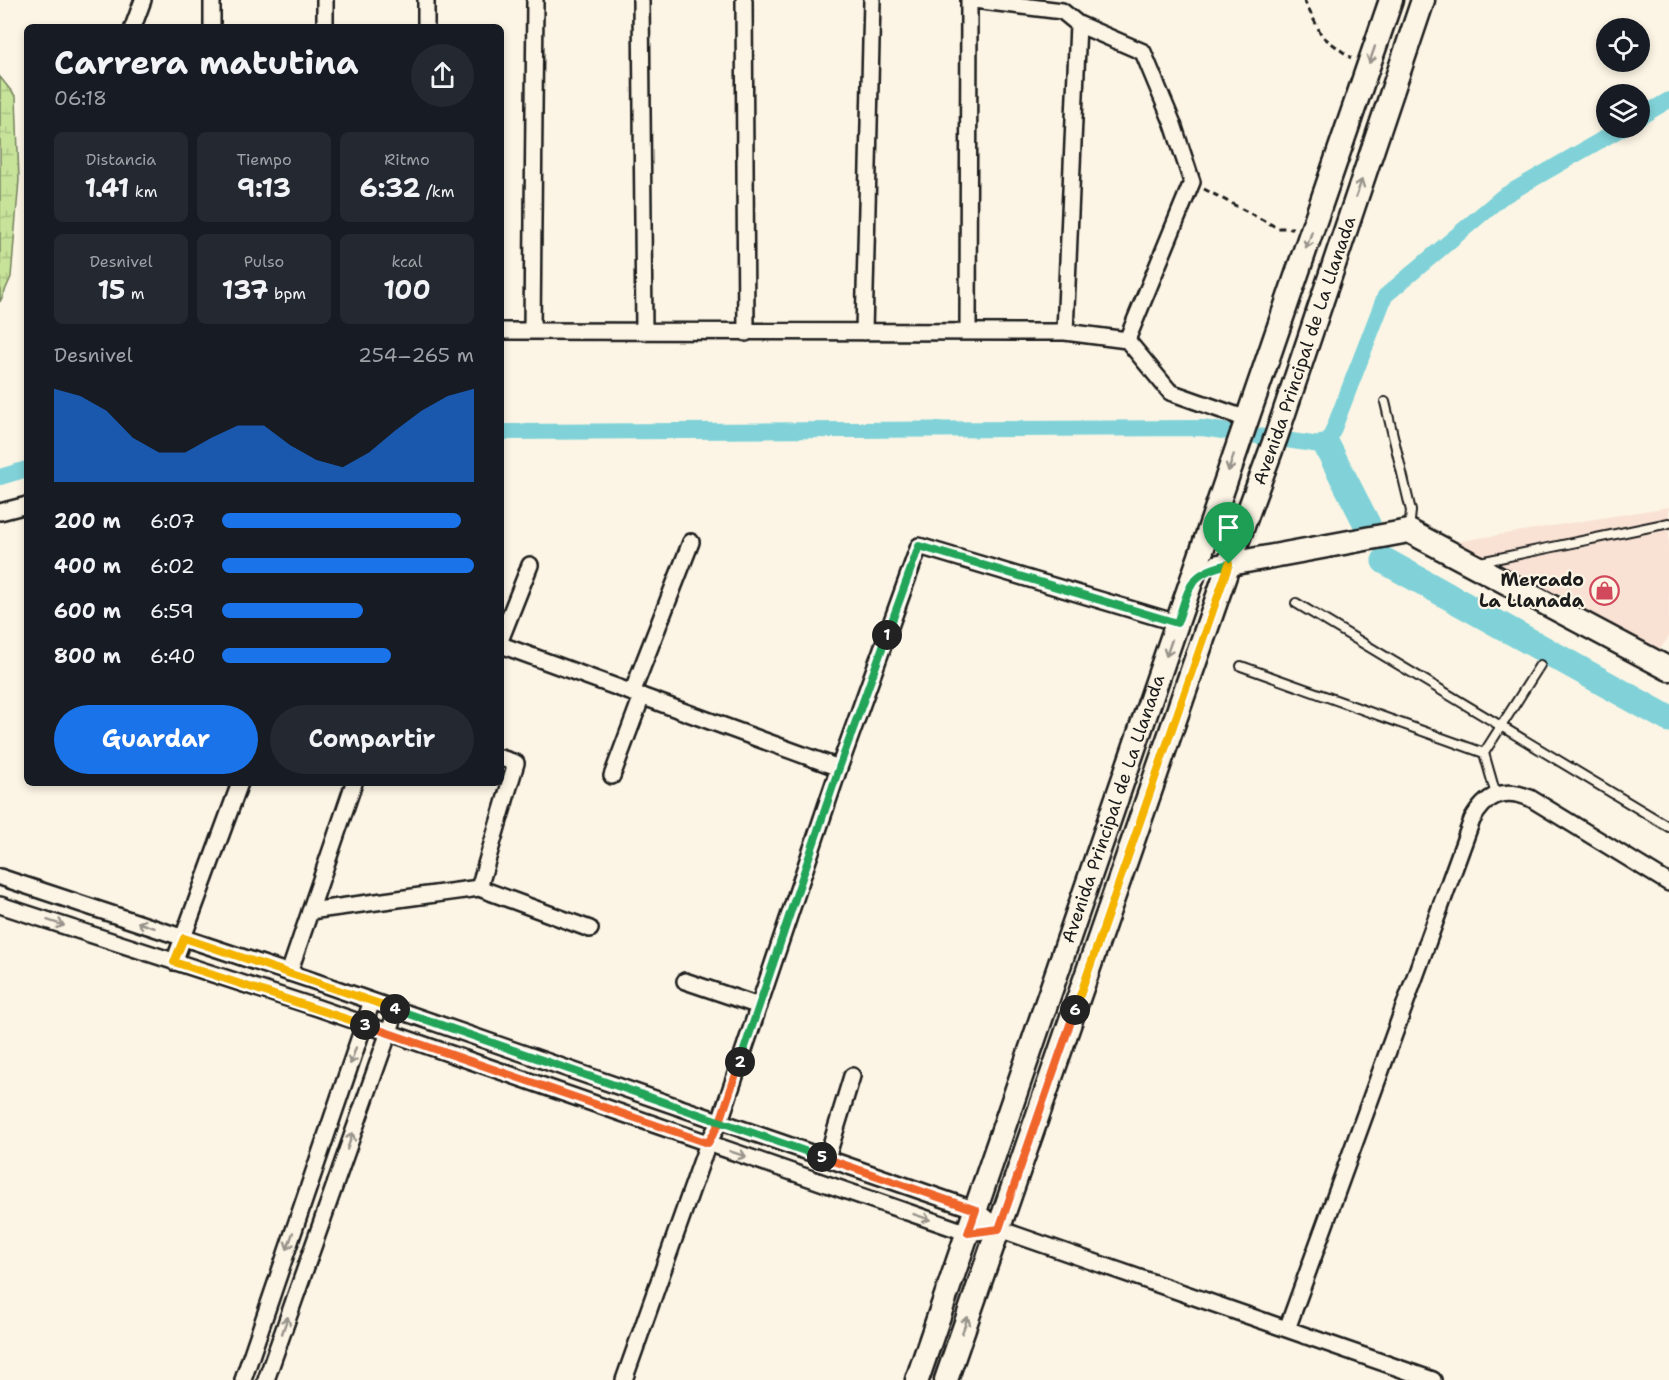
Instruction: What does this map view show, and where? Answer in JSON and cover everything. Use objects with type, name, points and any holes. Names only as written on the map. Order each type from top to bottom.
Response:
[{"type":"main road","name":"Avenida Principal de La Llanada","points":[[917,1380],[1392,0]]},
{"type":"main road","name":"Avenida Principal de La Llanada","points":[[946,1380],[1229,564],[1276,437],[1423,0]]},
{"type":"main road","points":[[1191,581],[1209,568],[1409,531],[1669,669]]},
{"type":"main road","points":[[1207,536],[1214,556],[1229,564]]},
{"type":"street","points":[[134,24],[143,0]]},
{"type":"street","points":[[212,0],[212,24]]},
{"type":"street","points":[[325,0],[325,24]]},
{"type":"street","points":[[426,0],[426,24]]},
{"type":"street","points":[[532,331],[535,0]]},
{"type":"street","points":[[641,0],[644,332]]},
{"type":"street","points":[[744,0],[746,333]]},
{"type":"street","points":[[864,332],[872,0]]},
{"type":"street","points":[[968,330],[969,0]]},
{"type":"street","points":[[974,0],[1058,6],[1078,24],[1143,52],[1173,124],[1192,182],[1127,340]]},
{"type":"street","points":[[1065,332],[1078,24]]},
{"type":"street","points":[[504,331],[746,333],[968,330],[1065,332],[1127,340],[1170,392],[1247,419]]},
{"type":"street","points":[[0,512],[24,506]]},
{"type":"street","points":[[612,776],[637,695],[691,542]]},
{"type":"street","points":[[627,1379],[708,1143],[720,1122],[839,768],[919,546],[1177,623]]},
{"type":"street","points":[[504,630],[530,565]]},
{"type":"street","points":[[504,646],[839,768]]},
{"type":"street","points":[[479,888],[516,764],[504,759]]},
{"type":"street","points":[[174,962],[239,786]]},
{"type":"street","points":[[289,973],[353,786]]},
{"type":"street","points":[[1287,1329],[1472,820],[1480,804],[1496,795],[1516,792],[1530,798],[1669,883]]},
{"type":"street","points":[[0,877],[372,1001],[976,1210],[999,1229],[1433,1380]]},
{"type":"street","points":[[310,911],[479,888],[590,929]]},
{"type":"street","points":[[0,905],[364,1024],[968,1233],[999,1229]]},
{"type":"street","points":[[685,981],[759,1006]]},
{"type":"street","points":[[243,1380],[372,1001]]},
{"type":"street","points":[[266,1380],[397,1010]]},
{"type":"street","points":[[827,1158],[852,1076]]},
{"type":"lane","points":[[1385,402],[1411,511],[1407,525],[1409,531]]},
{"type":"lane","points":[[1466,563],[1484,562],[1669,523]]},
{"type":"lane","points":[[1296,603],[1669,827]]},
{"type":"lane","points":[[1496,795],[1484,753],[1540,665]]},
{"type":"lane","points":[[1241,666],[1484,753]]},
{"type":"path","points":[[1304,0],[1322,36],[1367,70]]},
{"type":"path","points":[[1192,182],[1278,228],[1313,228]]},
{"type":"shaded area","name":"Mercado La Llanada","points":[[1669,507],[1669,637],[1659,650],[1449,543]]},
{"type":"green space","points":[[0,77],[16,97],[19,180],[11,277],[0,302]]},
{"type":"waterway","points":[[1650,111],[1669,100]]},
{"type":"waterway","points":[[504,432],[1202,428],[1327,446],[1385,296],[1502,197],[1605,138]]},
{"type":"waterway","points":[[1327,446],[1367,524]]},
{"type":"waterway","points":[[0,477],[24,470]]},
{"type":"waterway","points":[[1385,561],[1669,719]]},
{"type":"place","name":"Mercado La Llanada","points":[[1605,590]]},
{"type":"route","points":[[1229,564],[999,1229],[968,1233],[976,1210],[720,1122],[372,1001],[184,938],[174,962],[318,1008],[708,1143],[720,1122],[839,768],[919,546],[1177,623],[1191,581],[1209,568],[1229,564]]}]
